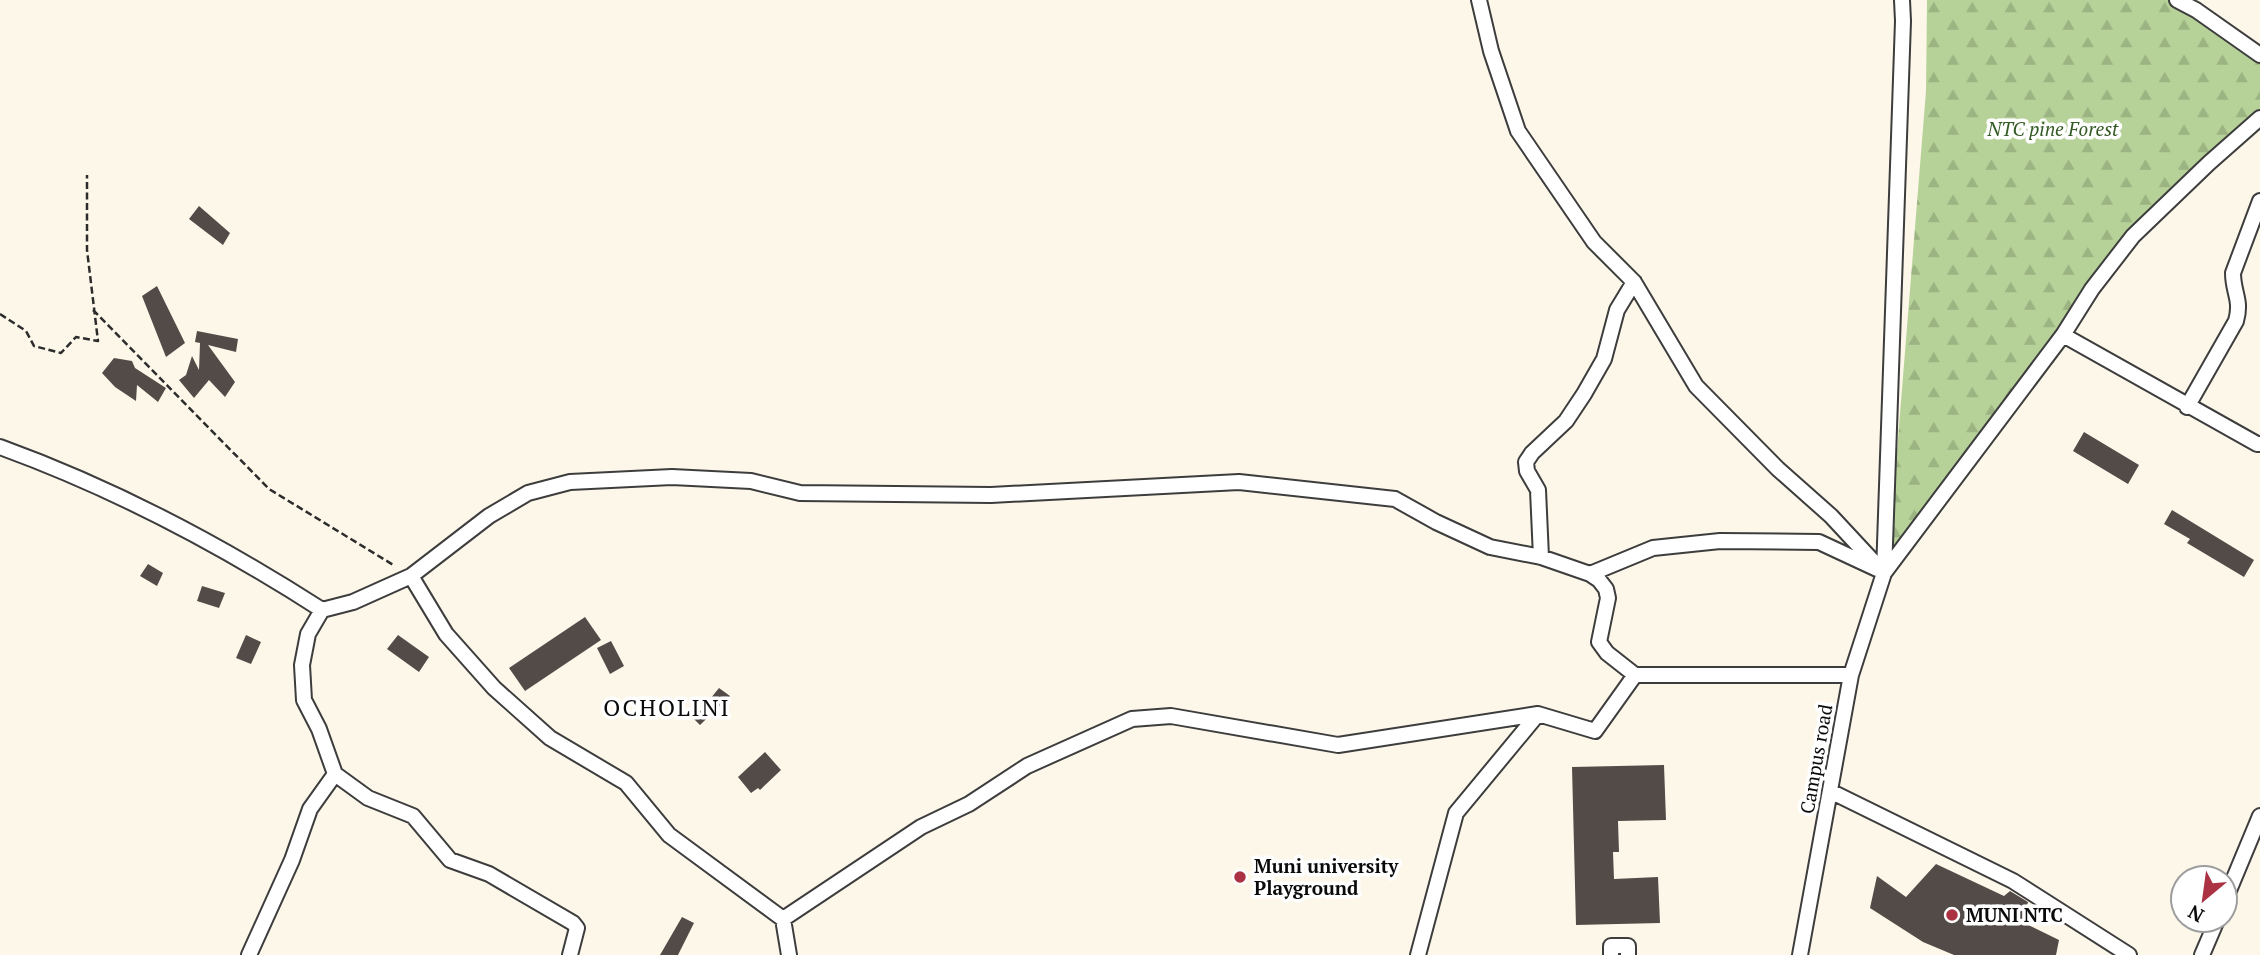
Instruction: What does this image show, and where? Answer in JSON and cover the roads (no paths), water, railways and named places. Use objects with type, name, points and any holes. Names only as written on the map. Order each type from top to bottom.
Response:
[{"type":"street","points":[[1479,0],[1491,51],[1518,131],[1594,242],[1634,282],[1696,386],[1778,469],[1831,516],[1884,573]]},
{"type":"street","points":[[1884,573],[1902,0]]},
{"type":"street","points":[[2177,0],[2196,10],[2260,55]]},
{"type":"street","points":[[1884,573],[2063,335],[2092,289],[2133,236],[2208,163],[2260,118]]},
{"type":"street","points":[[2187,407],[2236,321],[2240,306],[2233,285],[2233,273],[2260,201]]},
{"type":"street","points":[[1541,557],[1538,490],[1527,471],[1526,462],[1566,421],[1584,394],[1604,359],[1617,310],[1634,282]]},
{"type":"street","points":[[2063,335],[2187,407],[2260,444]]},
{"type":"street","points":[[0,447],[64,470],[133,504],[264,572],[322,610],[353,603],[411,576],[489,516],[528,494],[570,482],[672,477],[751,481],[814,494],[991,495],[1239,482],[1395,499],[1490,547],[1541,557],[1590,574],[1600,580],[1608,598],[1599,642],[1607,653],[1635,675],[1851,675]]},
{"type":"street","points":[[1590,574],[1653,548],[1720,541],[1819,542],[1884,573]]},
{"type":"street","name":"Campus road","points":[[1800,955],[1851,675],[1884,573]]},
{"type":"street","points":[[411,576],[446,634],[494,688],[550,738],[626,783],[669,835],[783,919],[789,955]]},
{"type":"street","points":[[322,610],[308,634],[302,665],[303,688],[304,700],[319,729],[335,774],[368,798],[413,816],[450,860],[489,874],[573,923],[577,929],[570,955]]},
{"type":"street","points":[[783,919],[921,827],[970,804],[1027,766],[1132,719],[1171,716],[1338,745],[1538,714],[1595,731],[1635,675]]},
{"type":"street","points":[[1418,955],[1456,813],[1538,714]]},
{"type":"street","points":[[249,955],[292,860],[310,809],[335,774]]},
{"type":"street","points":[[1830,791],[2013,881],[2129,955]]},
{"type":"street","points":[[2239,866],[2260,816]]},
{"type":"street","points":[[2202,955],[2211,934]]},
{"type":"street","points":[[1611,955],[1611,946],[1628,946],[1628,955]]},
{"type":"place","name":"Muni university Playground","points":[[1240,877]]},
{"type":"place","name":"MUNI NTC","points":[[1952,915]]},
{"type":"district","name":"OCHOLINI","points":[[667,708]]},
{"type":"park label","name":"NTC pine Forest","points":[[2053,129]]}]
